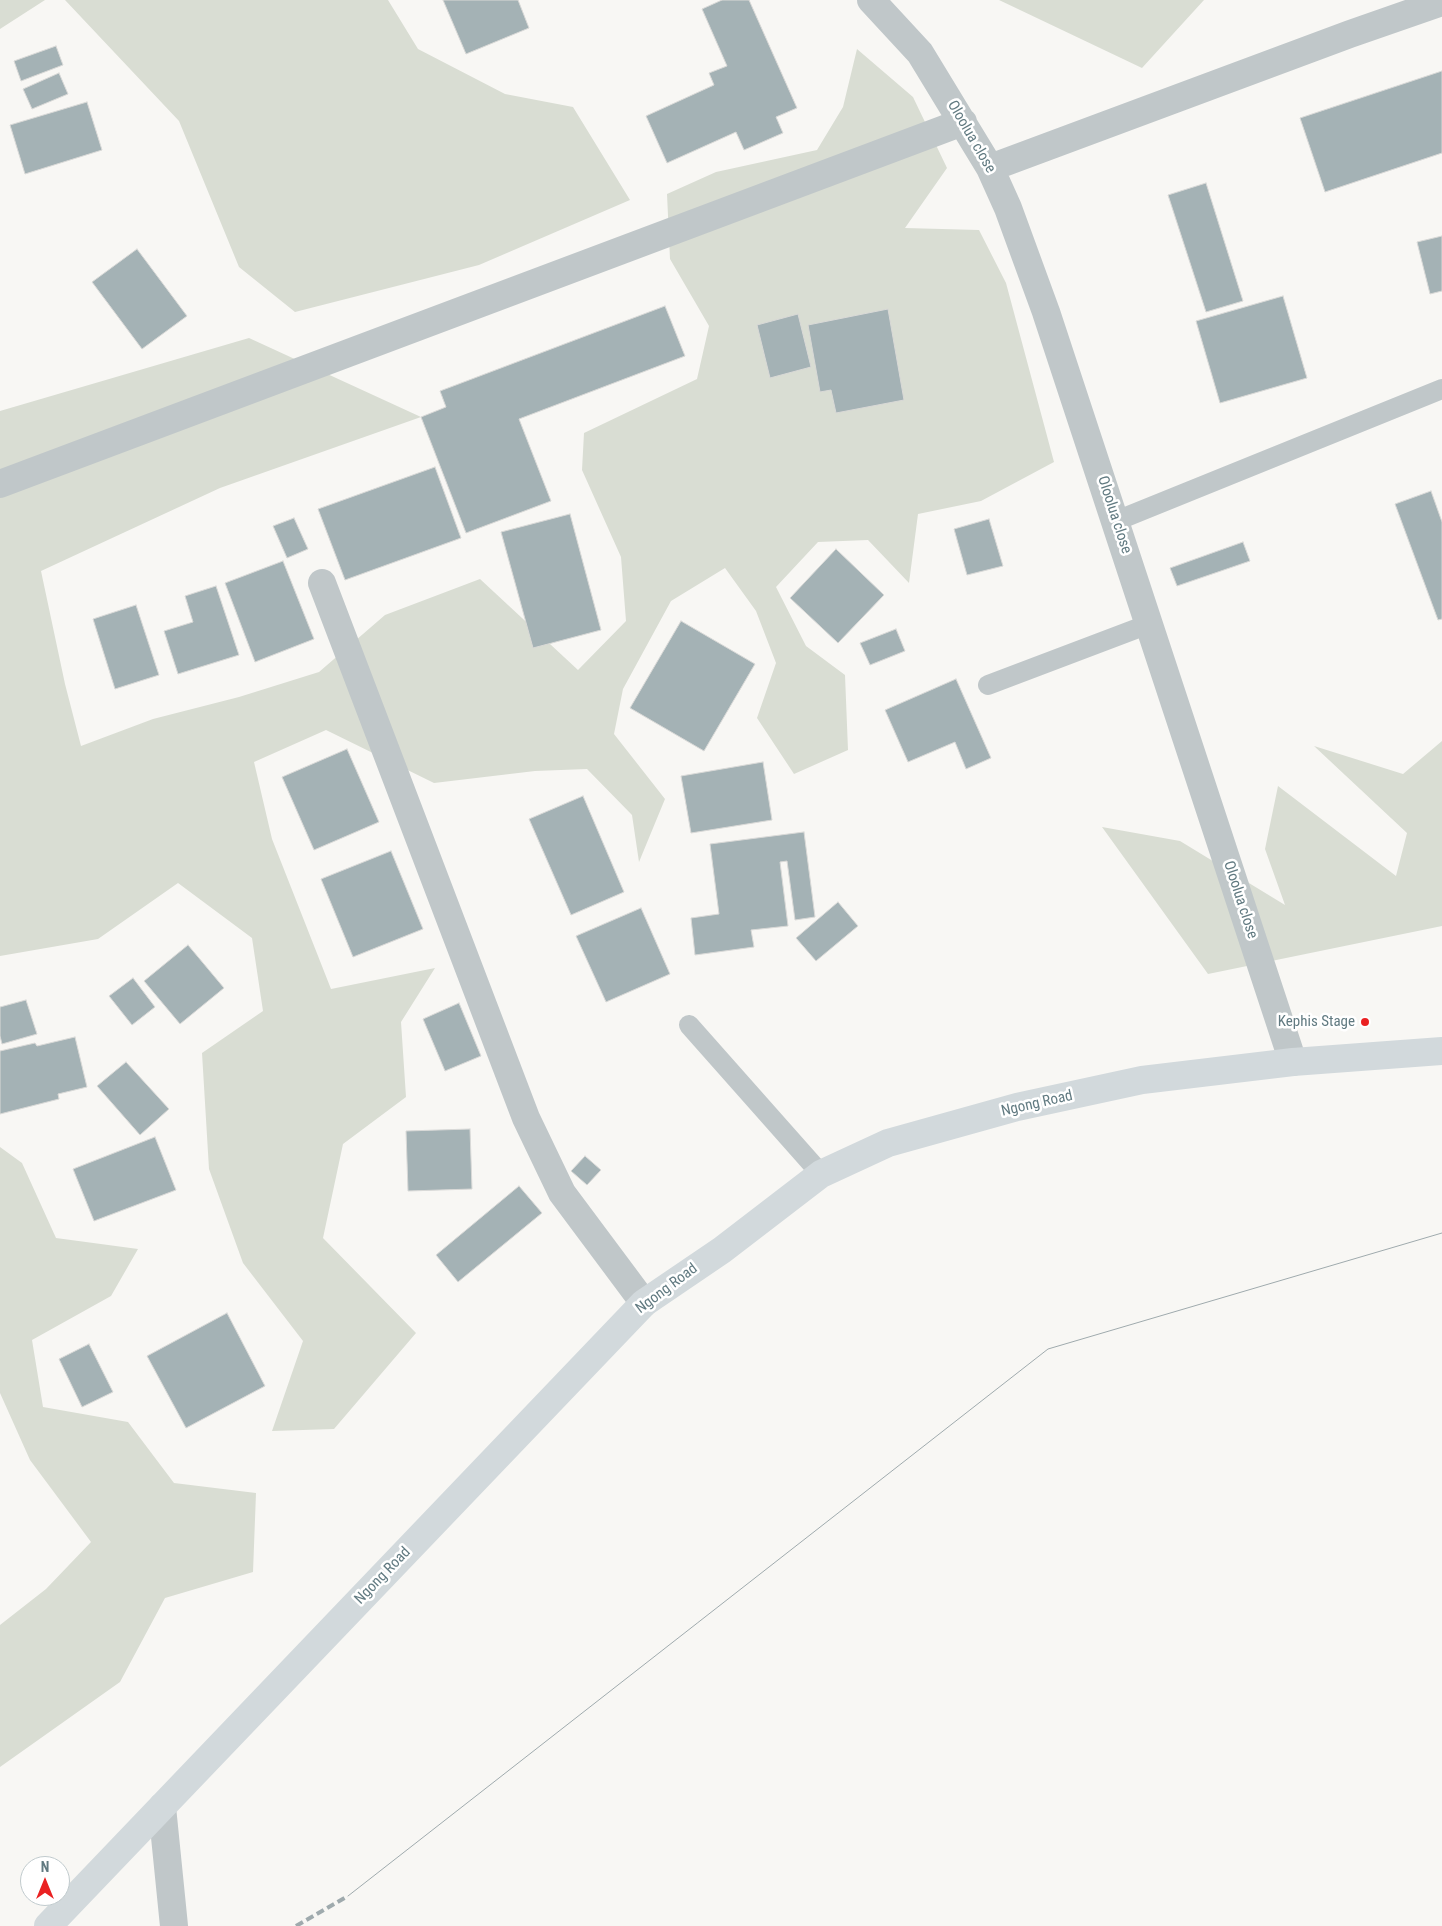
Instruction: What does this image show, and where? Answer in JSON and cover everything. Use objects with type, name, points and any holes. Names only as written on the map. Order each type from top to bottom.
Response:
[{"type":"main road","name":"Ngong Road","points":[[48,1926],[644,1303],[722,1250],[821,1174],[888,1143],[1017,1107],[1142,1080],[1294,1062],[1442,1051]]},
{"type":"street","name":"Oloolua close","points":[[871,0],[920,53],[990,168],[1008,208],[1046,312],[1116,521],[1294,1062]]},
{"type":"street","points":[[990,168],[1442,2]]},
{"type":"street","points":[[0,484],[963,122]]},
{"type":"street","points":[[322,583],[526,1118],[562,1193],[644,1303]]},
{"type":"street","points":[[162,1807],[174,1926]]},
{"type":"lane","points":[[1116,521],[1442,389]]},
{"type":"lane","points":[[988,685],[1149,624]]},
{"type":"lane","points":[[689,1025],[821,1174]]},
{"type":"shaded area","points":[[0,0],[45,0],[0,29]]},
{"type":"shaded area","points":[[65,0],[388,0],[418,49],[505,94],[573,107],[630,200],[479,265],[295,312],[239,267],[179,121]]},
{"type":"shaded area","points":[[999,0],[1204,0],[1142,68]]},
{"type":"shaded area","points":[[857,49],[913,97],[947,168],[905,228],[979,230],[1006,283],[1054,462],[981,501],[918,514],[909,583],[868,540],[818,542],[776,587],[806,646],[845,675],[848,750],[794,774],[757,718],[776,663],[756,611],[725,568],[671,601],[623,689],[614,734],[665,799],[639,862],[632,815],[587,769],[535,771],[434,783],[326,730],[254,762],[272,839],[331,989],[435,968],[401,1022],[406,1097],[343,1144],[323,1238],[416,1333],[334,1429],[272,1431],[303,1341],[243,1263],[209,1169],[202,1053],[263,1011],[252,938],[178,883],[98,939],[0,956],[0,411],[249,338],[421,417],[220,488],[41,571],[65,684],[81,746],[153,719],[239,697],[319,672],[385,615],[480,579],[578,670],[626,621],[621,557],[582,470],[584,433],[697,379],[709,326],[670,259],[667,194],[716,172],[817,150],[843,107]]},
{"type":"shaded area","points":[[1442,741],[1442,926],[1208,974],[1102,827],[1180,841],[1285,905],[1265,849],[1278,786],[1396,876],[1407,833],[1314,746],[1403,774]]},
{"type":"shaded area","points":[[0,1147],[22,1163],[56,1238],[138,1249],[111,1296],[32,1340],[43,1407],[128,1422],[174,1483],[256,1493],[253,1572],[165,1598],[120,1682],[0,1767],[0,1625],[46,1589],[91,1542],[30,1460],[0,1393]]},
{"type":"building","points":[[443,0],[518,0],[529,28],[466,54]]},
{"type":"building","points":[[722,0],[749,0],[797,108],[776,117],[783,133],[744,150],[736,132],[667,163],[646,116],[714,85],[709,73],[727,66],[702,9]]},
{"type":"building","points":[[56,46],[63,65],[21,81],[14,61]]},
{"type":"building","points":[[1442,71],[1442,153],[1325,192],[1300,118]]},
{"type":"building","points":[[59,73],[68,94],[32,109],[23,89]]},
{"type":"building","points":[[87,102],[102,150],[25,174],[10,125]]},
{"type":"building","points":[[1206,183],[1243,301],[1206,312],[1168,195]]},
{"type":"building","points":[[1442,236],[1442,291],[1430,294],[1417,242]]},
{"type":"building","points":[[137,249],[187,316],[142,349],[92,282]]},
{"type":"building","points":[[1283,296],[1307,378],[1220,403],[1196,321]]},
{"type":"building","points":[[665,306],[685,356],[519,419],[551,501],[466,533],[421,417],[446,407],[440,391]]},
{"type":"building","points":[[888,309],[904,400],[836,413],[831,390],[820,392],[808,325]]},
{"type":"building","points":[[798,314],[811,367],[770,378],[757,325]]},
{"type":"building","points":[[435,467],[461,538],[345,580],[318,509]]},
{"type":"building","points":[[1431,491],[1442,522],[1442,619],[1438,620],[1395,504]]},
{"type":"building","points":[[570,514],[601,630],[533,648],[501,532]]},
{"type":"building","points":[[294,518],[308,549],[287,558],[273,526]]},
{"type":"building","points":[[989,519],[1003,566],[967,575],[954,529]]},
{"type":"building","points":[[1243,542],[1250,561],[1177,586],[1170,568]]},
{"type":"building","points":[[836,549],[884,595],[838,643],[790,598]]},
{"type":"building","points":[[283,561],[314,639],[255,662],[225,583]]},
{"type":"building","points":[[216,586],[239,655],[178,674],[164,631],[193,622],[185,596]]},
{"type":"building","points":[[136,605],[159,675],[115,689],[93,619]]},
{"type":"building","points":[[681,621],[755,664],[704,751],[630,708]]},
{"type":"building","points":[[896,629],[905,651],[870,665],[860,643]]},
{"type":"building","points":[[956,679],[991,758],[966,769],[955,742],[908,762],[885,710]]},
{"type":"building","points":[[347,749],[379,822],[314,850],[282,777]]},
{"type":"building","points":[[763,762],[772,820],[691,833],[681,776]]},
{"type":"building","points":[[583,796],[624,892],[571,915],[529,819]]},
{"type":"building","points":[[804,832],[815,917],[795,920],[787,861],[780,862],[788,926],[751,930],[754,947],[695,955],[691,918],[719,914],[710,844]]},
{"type":"building","points":[[391,851],[423,929],[353,957],[321,879]]},
{"type":"building","points":[[838,902],[858,926],[816,961],[796,938]]},
{"type":"building","points":[[641,908],[670,974],[606,1002],[576,936]]},
{"type":"building","points":[[188,945],[224,988],[180,1024],[144,981]]},
{"type":"building","points":[[133,978],[155,1007],[132,1025],[109,996]]},
{"type":"building","points":[[26,1000],[37,1034],[2,1044],[0,1036],[0,1007]]},
{"type":"building","points":[[459,1003],[481,1056],[445,1071],[423,1019]]},
{"type":"building","points":[[75,1037],[87,1087],[58,1094],[59,1099],[0,1114],[0,1051],[35,1043],[37,1046]]},
{"type":"building","points":[[126,1062],[169,1109],[140,1135],[97,1086]]},
{"type":"building","points":[[470,1129],[472,1189],[408,1191],[406,1131]]},
{"type":"building","points":[[155,1137],[176,1190],[94,1221],[73,1169]]},
{"type":"building","points":[[585,1156],[601,1170],[587,1185],[571,1171]]},
{"type":"building","points":[[519,1186],[542,1213],[458,1282],[436,1255]]},
{"type":"building","points":[[227,1313],[265,1386],[186,1428],[147,1356]]},
{"type":"building","points":[[89,1344],[113,1392],[82,1407],[59,1359]]},
{"type":"tram line","points":[[348,1896],[1048,1349],[1442,1233]]},
{"type":"railway","points":[[296,1926],[348,1896]]},
{"type":"place","name":"Kephis Stage","points":[[1365,1022]]}]
